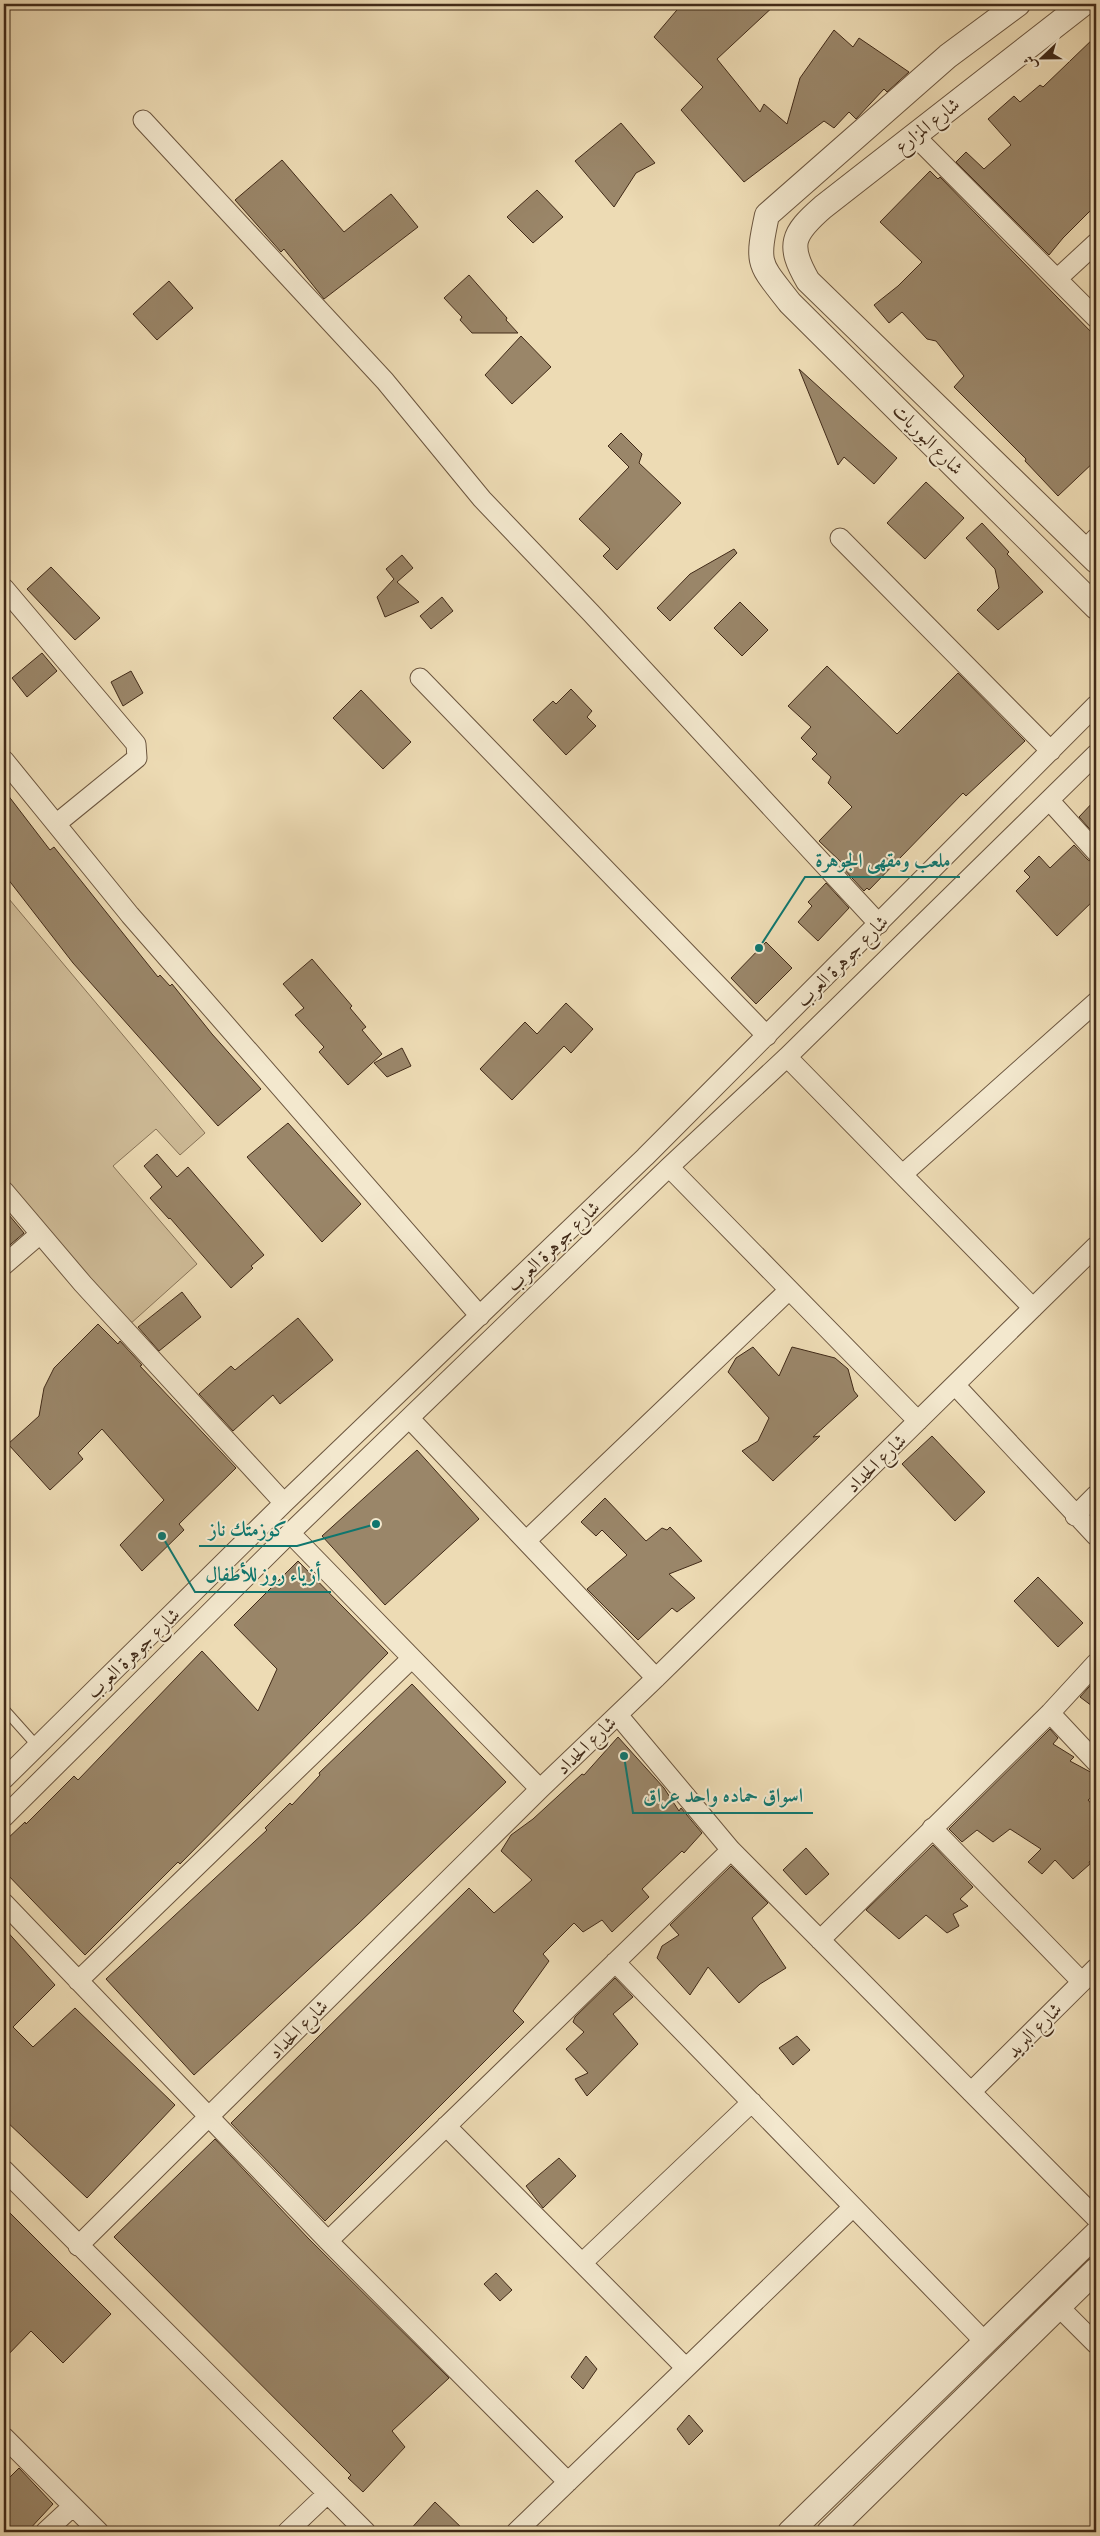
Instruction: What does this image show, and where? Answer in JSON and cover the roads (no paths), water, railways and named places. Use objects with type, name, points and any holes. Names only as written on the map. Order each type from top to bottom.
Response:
[{"type":"street","name":"شارع المزارع","points":[[763,268],[760,249],[767,215],[948,56],[1018,4]]},
{"type":"street","name":"شارع المزارع","points":[[797,261],[795,240],[805,223],[1079,6]]},
{"type":"street","points":[[142,120],[385,381],[482,499],[591,613],[879,924]]},
{"type":"street","points":[[914,135],[1096,318]]},
{"type":"street","points":[[1057,279],[1096,243]]},
{"type":"street","name":"شارع البوريات","points":[[797,261],[808,281],[909,379],[1093,550]]},
{"type":"street","name":"شارع البوريات","points":[[763,268],[790,303],[1096,608]]},
{"type":"street","points":[[892,404],[906,395],[909,379]]},
{"type":"street","points":[[940,451],[938,442],[941,432],[949,426],[959,426]]},
{"type":"street","points":[[840,538],[1051,751]]},
{"type":"street","points":[[4,588],[136,744],[137,758],[56,824]]},
{"type":"street","points":[[420,678],[767,1036]]},
{"type":"street","name":"شارع جوهرة العرب","points":[[4,1779],[284,1503],[480,1316],[767,1036],[1096,705]]},
{"type":"street","name":"شارع جوهرة العرب","points":[[4,1817],[290,1533],[410,1419],[669,1166],[787,1058],[1096,754]]},
{"type":"street","points":[[4,760],[130,915],[480,1316]]},
{"type":"street","points":[[1049,800],[1096,852]]},
{"type":"street","points":[[903,1174],[1096,1002]]},
{"type":"street","points":[[787,1058],[1033,1308]]},
{"type":"street","points":[[669,1166],[918,1422]]},
{"type":"street","points":[[4,1191],[83,1284],[284,1503]]},
{"type":"street","points":[[4,1264],[40,1234]]},
{"type":"street","name":"شارع الحداد","points":[[78,2246],[540,1789],[656,1678],[1096,1246]]},
{"type":"street","points":[[526,1541],[790,1290]]},
{"type":"street","points":[[955,1385],[1075,1516],[1096,1536]]},
{"type":"street","points":[[410,1419],[656,1678]]},
{"type":"street","points":[[1075,1516],[1096,1496]]},
{"type":"street","points":[[290,1533],[540,1789]]},
{"type":"street","points":[[78,1981],[412,1658]]},
{"type":"street","points":[[820,1940],[1050,1712],[1096,1663]]},
{"type":"street","points":[[1050,1712],[1096,1762]]},
{"type":"street","points":[[618,1714],[731,1850],[1096,2218]]},
{"type":"street","points":[[932,1828],[1082,1982]]},
{"type":"street","points":[[328,2241],[731,1850]]},
{"type":"street","points":[[4,1903],[328,2241],[568,2482]]},
{"type":"street","points":[[615,1962],[985,2342]]},
{"type":"street","name":"شارع البريد","points":[[971,2092],[1096,1968]]},
{"type":"street","points":[[582,2263],[752,2102]]},
{"type":"street","points":[[446,2126],[686,2368]]},
{"type":"street","points":[[4,2170],[366,2532]]},
{"type":"street","points":[[516,2532],[853,2207]]},
{"type":"street","points":[[790,2532],[1096,2234]]},
{"type":"street","points":[[829,2532],[1096,2270]]},
{"type":"street","points":[[1058,2306],[1096,2344]]},
{"type":"street","points":[[4,2437],[99,2532]]},
{"type":"street","points":[[287,2532],[327,2494]]},
{"type":"street","points":[[45,2532],[72,2507]]},
{"type":"lane","points":[[4,1709],[38,1747]]},
{"type":"place","name":"ملعب ومقهى الجوهرة","points":[[759,948]]},
{"type":"place","name":"كوزمتك ناز","points":[[376,1524]]},
{"type":"place","name":"أزياء روز للأطفال","points":[[162,1536]]},
{"type":"place","name":"اسواق حماده واحد عراق","points":[[624,1756]]}]
